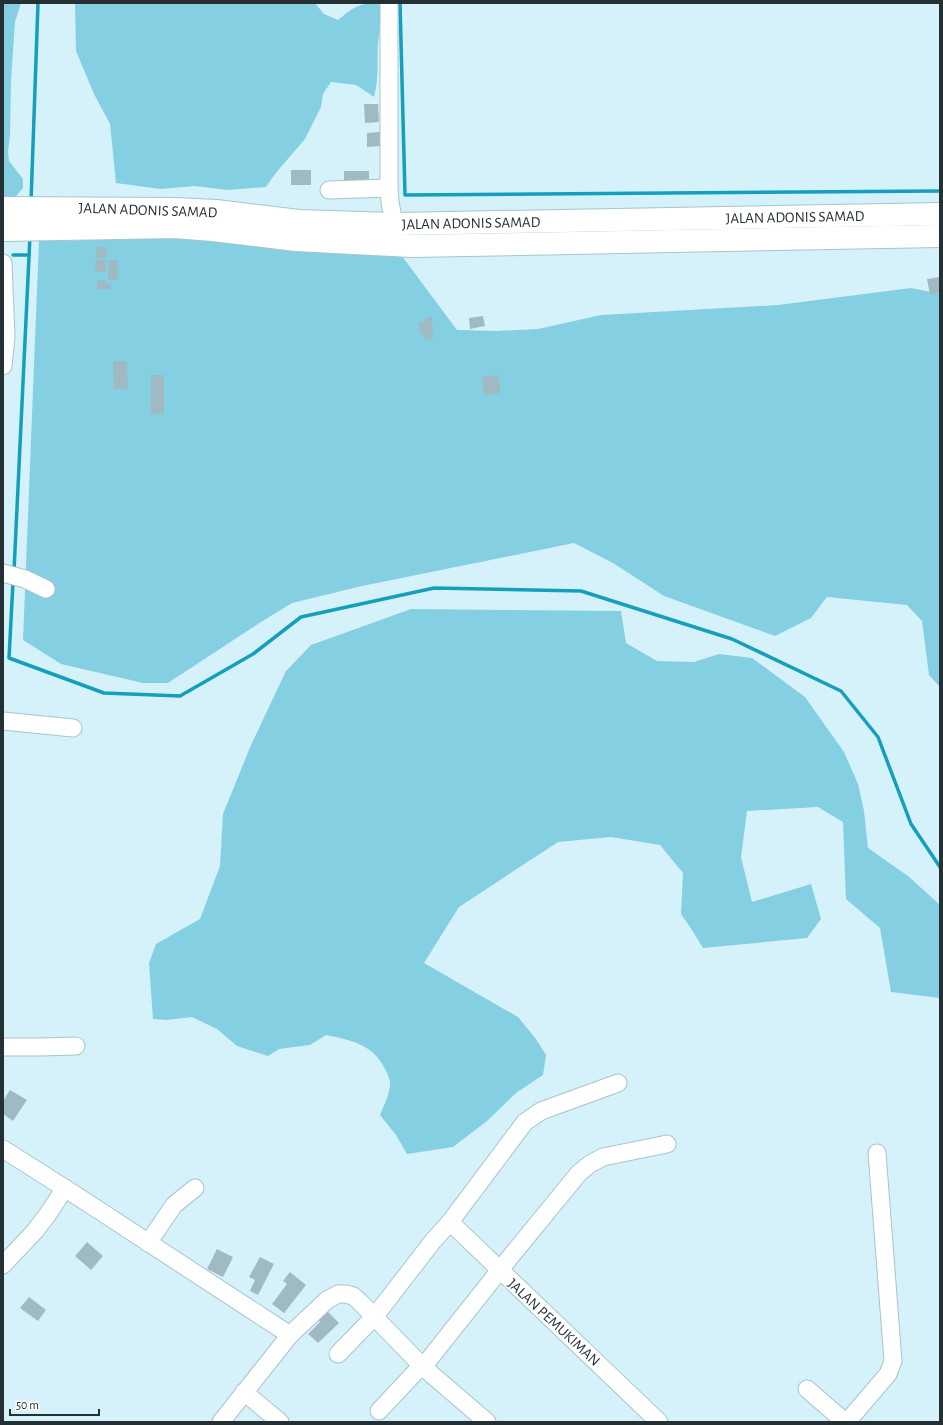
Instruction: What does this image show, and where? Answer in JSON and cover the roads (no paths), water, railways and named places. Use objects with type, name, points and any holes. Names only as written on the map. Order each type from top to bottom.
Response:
[{"type":"highway","name":"JALAN ADONIS SAMAD","points":[[6,208],[175,209],[216,211],[274,227],[296,240],[412,246],[940,236]]},
{"type":"highway","name":"JALAN ADONIS SAMAD","points":[[6,230],[274,227],[299,221],[394,224],[940,214]]},
{"type":"street","points":[[389,3],[389,188],[394,224]]},
{"type":"street","points":[[329,190],[389,188]]},
{"type":"street","points":[[3,263],[6,337],[3,366]]},
{"type":"street","points":[[11,575],[46,589]]},
{"type":"street","points":[[3,721],[73,728]]},
{"type":"street","points":[[3,1047],[39,1048],[76,1046]]},
{"type":"street","points":[[338,1354],[375,1316],[433,1241],[450,1222],[525,1122],[534,1114],[618,1083]]},
{"type":"street","points":[[379,1411],[422,1366],[579,1173],[590,1164],[603,1157],[667,1144]]},
{"type":"street","points":[[3,1149],[290,1335]]},
{"type":"street","points":[[807,1389],[846,1422],[888,1374],[893,1361],[877,1152]]},
{"type":"street","points":[[3,1265],[35,1231],[65,1188]]},
{"type":"street","points":[[148,1243],[174,1205],[195,1188]]},
{"type":"street","name":"JALAN PEMUKIMAN","points":[[450,1222],[499,1271],[659,1422]]},
{"type":"street","points":[[221,1422],[290,1335],[327,1300],[338,1294],[346,1294],[354,1296],[368,1308],[422,1366],[487,1422]]},
{"type":"street","points":[[244,1392],[280,1422]]},
{"type":"waterway","points":[[31,202],[38,3]]},
{"type":"waterway","points":[[400,3],[405,195],[940,191]]},
{"type":"waterway","points":[[14,571],[30,236]]},
{"type":"waterway","points":[[13,255],[29,255]]},
{"type":"waterway","points":[[13,582],[9,658],[104,693],[180,696],[253,654],[301,617],[434,588],[581,591],[732,639],[841,691],[878,737],[911,824],[940,867]]}]
